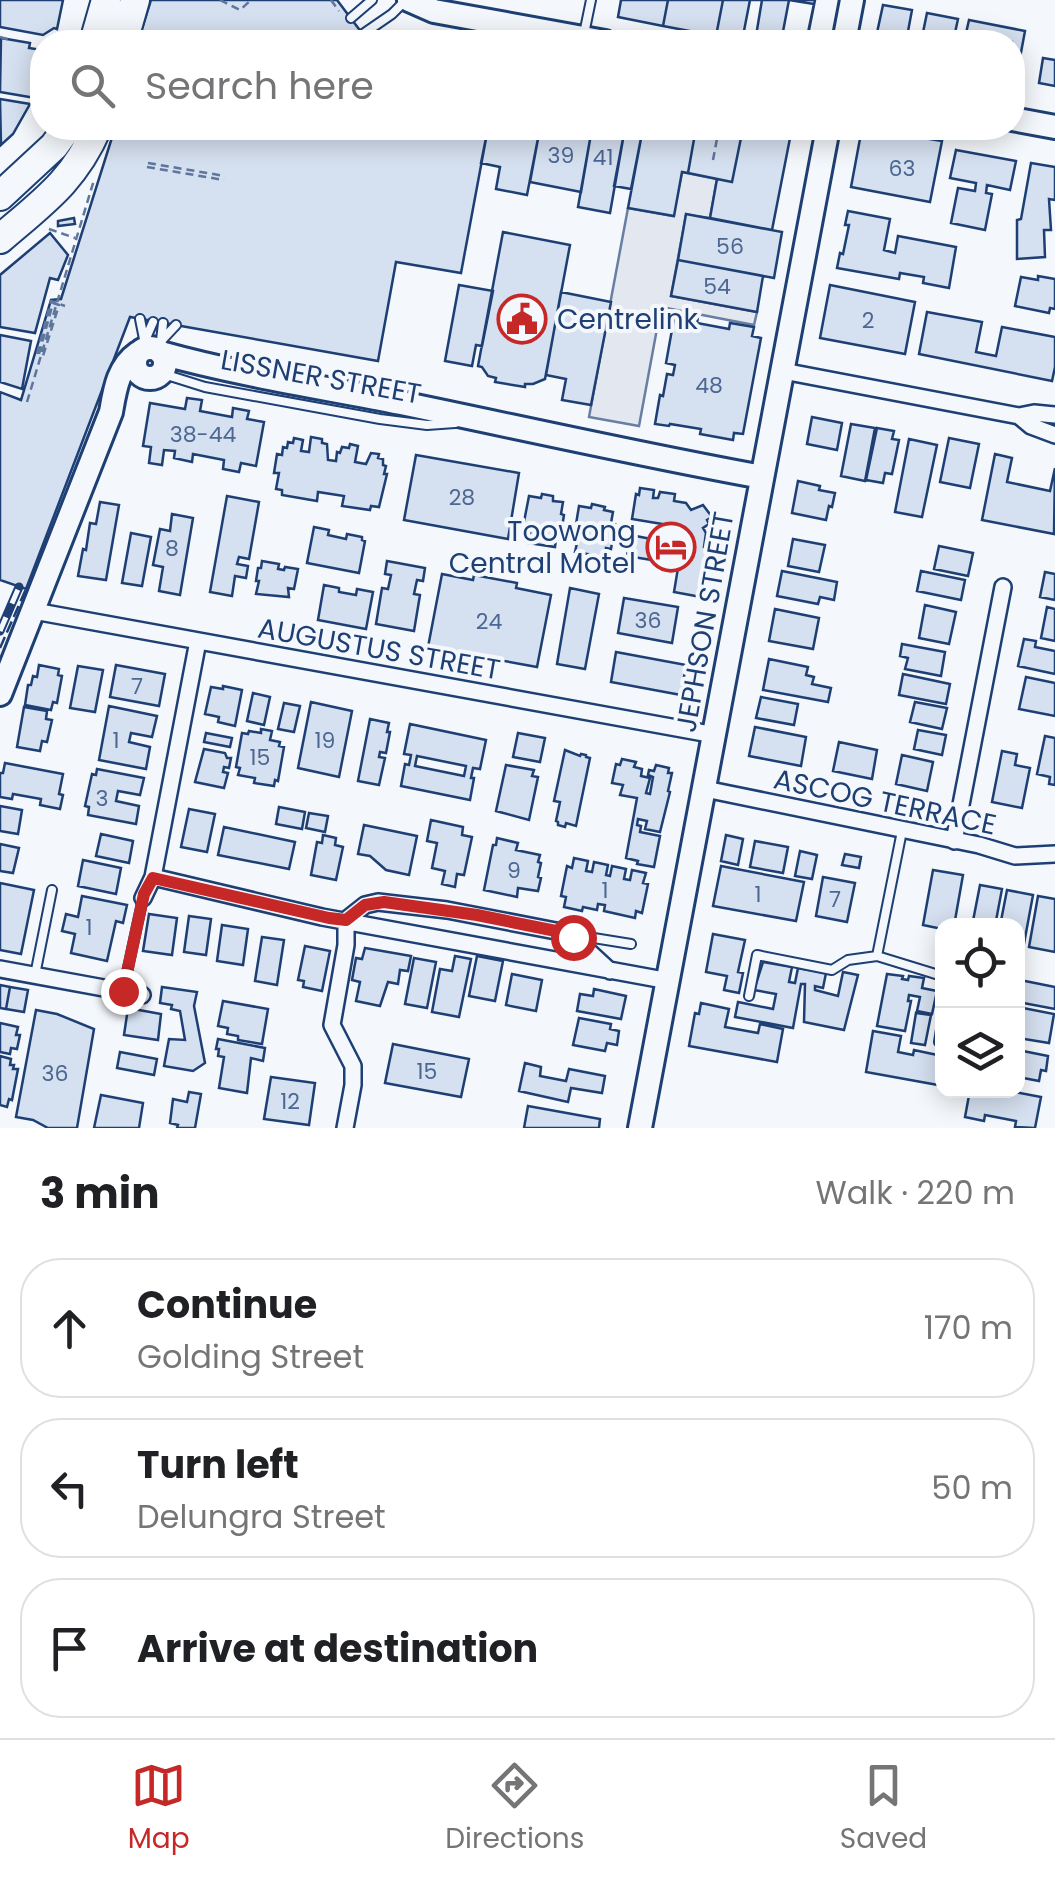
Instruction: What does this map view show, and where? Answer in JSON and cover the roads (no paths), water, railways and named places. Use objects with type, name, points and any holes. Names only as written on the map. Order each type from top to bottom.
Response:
[{"type":"highway","points":[[97,30],[106,0]]},
{"type":"highway","points":[[126,30],[135,0]]},
{"type":"highway","points":[[0,196],[58,140]]},
{"type":"highway","points":[[3,236],[72,174],[92,140]]},
{"type":"street","points":[[408,0],[434,10],[541,30]]},
{"type":"street","points":[[846,30],[852,0]]},
{"type":"street","points":[[1025,121],[1055,127]]},
{"type":"street","name":"JEPHSON STREET","points":[[640,1128],[826,140]]},
{"type":"street","points":[[0,694],[111,412],[120,372],[128,360],[152,358]]},
{"type":"street","name":"LISSNER STREET","points":[[152,358],[380,399],[762,477]]},
{"type":"street","points":[[783,371],[1019,416],[1055,415]]},
{"type":"street","points":[[1019,416],[1031,426],[1055,435]]},
{"type":"street","points":[[954,841],[1003,588]]},
{"type":"street","name":"AUGUSTUS STREET","points":[[34,611],[715,736]]},
{"type":"street","points":[[143,898],[153,878],[198,641]]},
{"type":"street","name":"ASCOG TERRACE","points":[[705,789],[1015,856],[1055,854]]},
{"type":"street","points":[[153,878],[322,917],[668,981]]},
{"type":"street","points":[[346,920],[365,905],[384,902],[477,915],[571,935],[610,971]]},
{"type":"street","points":[[345,1128],[353,1066],[332,1022],[346,945],[346,920]]},
{"type":"street","points":[[0,969],[142,994]]},
{"type":"lane","points":[[350,18],[372,0]]},
{"type":"lane","points":[[369,30],[408,0]]},
{"type":"lane","points":[[591,0],[594,30]]},
{"type":"lane","points":[[140,319],[152,358]]},
{"type":"lane","points":[[158,322],[152,358],[150,331],[158,322]]},
{"type":"lane","points":[[152,358],[176,326]]},
{"type":"lane","name":"LISSNER STREET","points":[[152,358],[170,376],[205,387],[432,426],[480,420]]},
{"type":"lane","points":[[877,956],[902,831]]},
{"type":"lane","points":[[35,975],[52,890]]},
{"type":"lane","points":[[123,991],[143,898]]},
{"type":"lane","points":[[566,933],[631,944]]},
{"type":"lane","points":[[749,996],[757,955],[832,970],[848,960],[877,956],[935,974]]},
{"type":"railway","points":[[0,631],[19,587]]},
{"type":"place","name":"Centrelink","points":[[522,319]]},
{"type":"place","name":"Toowong Central Motel","points":[[671,547]]}]
